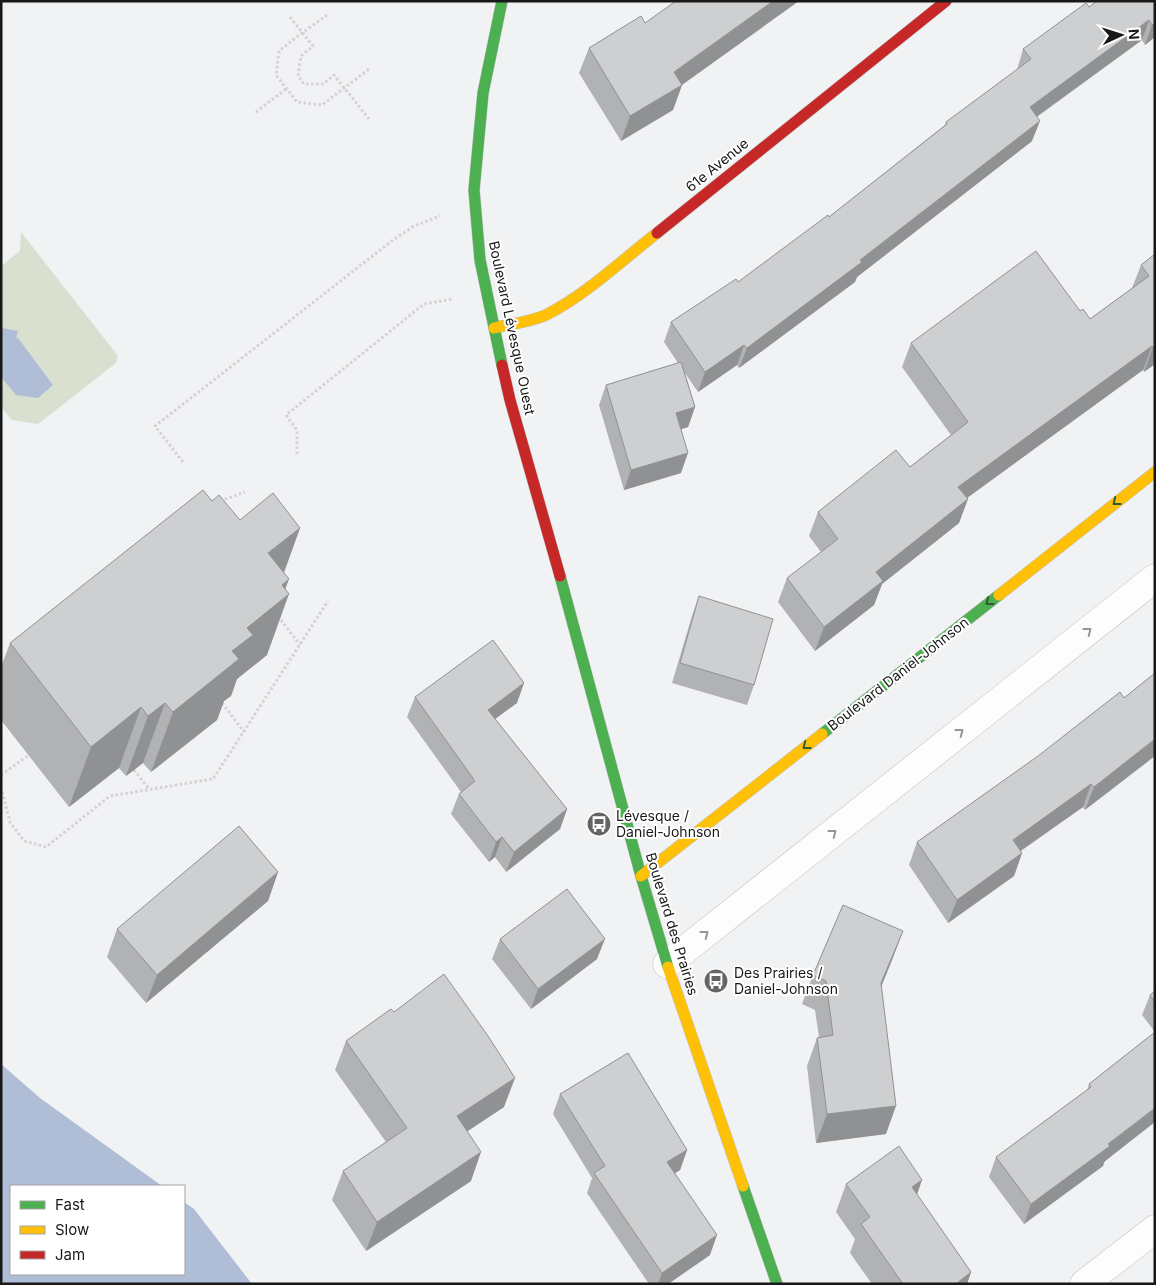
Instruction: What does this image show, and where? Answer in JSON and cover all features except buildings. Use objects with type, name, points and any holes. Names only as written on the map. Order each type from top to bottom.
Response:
[{"type":"street","name":"Boulevard Lévesque Ouest","points":[[502,1],[483,93],[478,136],[474,190],[480,260],[510,400],[558,568]]},
{"type":"street","name":"61e Avenue","points":[[494,328],[545,315],[587,289],[946,1]]},
{"type":"street","name":"Boulevard Daniel-Johnson","points":[[641,876],[1155,472]]},
{"type":"street","name":"Boulevard des Prairies","points":[[558,568],[641,876],[667,964],[777,1284]]},
{"type":"street","points":[[667,964],[1155,578]]},
{"type":"street","points":[[1084,1284],[1155,1228]]},
{"type":"path","points":[[327,15],[280,51],[276,75],[286,89],[298,102],[322,105],[369,69]]},
{"type":"path","points":[[290,17],[313,46],[301,56],[298,76],[304,84],[323,84],[334,75],[369,119]]},
{"type":"path","points":[[256,112],[286,89]]},
{"type":"path","points":[[183,462],[155,426],[393,240],[414,226],[442,215]]},
{"type":"path","points":[[297,454],[297,430],[286,415],[424,304],[453,299]]},
{"type":"path","points":[[216,502],[246,492]]},
{"type":"path","points":[[1,787],[10,822],[24,841],[46,847],[110,796],[213,779],[328,601]]},
{"type":"path","points":[[276,614],[300,645]]},
{"type":"path","points":[[222,703],[244,732]]},
{"type":"path","points":[[1,775],[29,755]]},
{"type":"path","points":[[134,770],[149,789]]},
{"type":"green space","points":[[21,232],[118,356],[116,363],[38,424],[12,420],[1,407],[1,266],[20,251]]},
{"type":"water","points":[[2,328],[18,331],[16,338],[18,338],[53,385],[38,398],[16,395],[1,377]]},
{"type":"water","points":[[1,1064],[40,1098],[161,1185],[10,1185],[10,1275],[185,1275],[185,1203],[194,1209],[252,1284],[1,1284]]},
{"type":"traffic: fast","points":[[502,1],[483,93],[474,190],[480,260],[502,365]]},
{"type":"traffic: fast","points":[[560,576],[641,876],[668,967]]},
{"type":"traffic: fast","points":[[822,734],[999,595]]},
{"type":"traffic: fast","points":[[743,1186],[777,1284]]},
{"type":"traffic: slow","points":[[494,328],[540,317],[561,307],[590,287],[657,233]]},
{"type":"traffic: slow","points":[[999,595],[1155,472]]},
{"type":"traffic: slow","points":[[641,876],[822,734]]},
{"type":"traffic: slow","points":[[668,967],[743,1186]]},
{"type":"traffic: jam","points":[[657,233],[946,1]]},
{"type":"traffic: jam","points":[[502,365],[510,400],[560,576]]},
{"type":"place","name":"Lévesque / Daniel-Johnson","points":[[599,824]]},
{"type":"place","name":"Des Prairies / Daniel-Johnson","points":[[716,981]]}]
